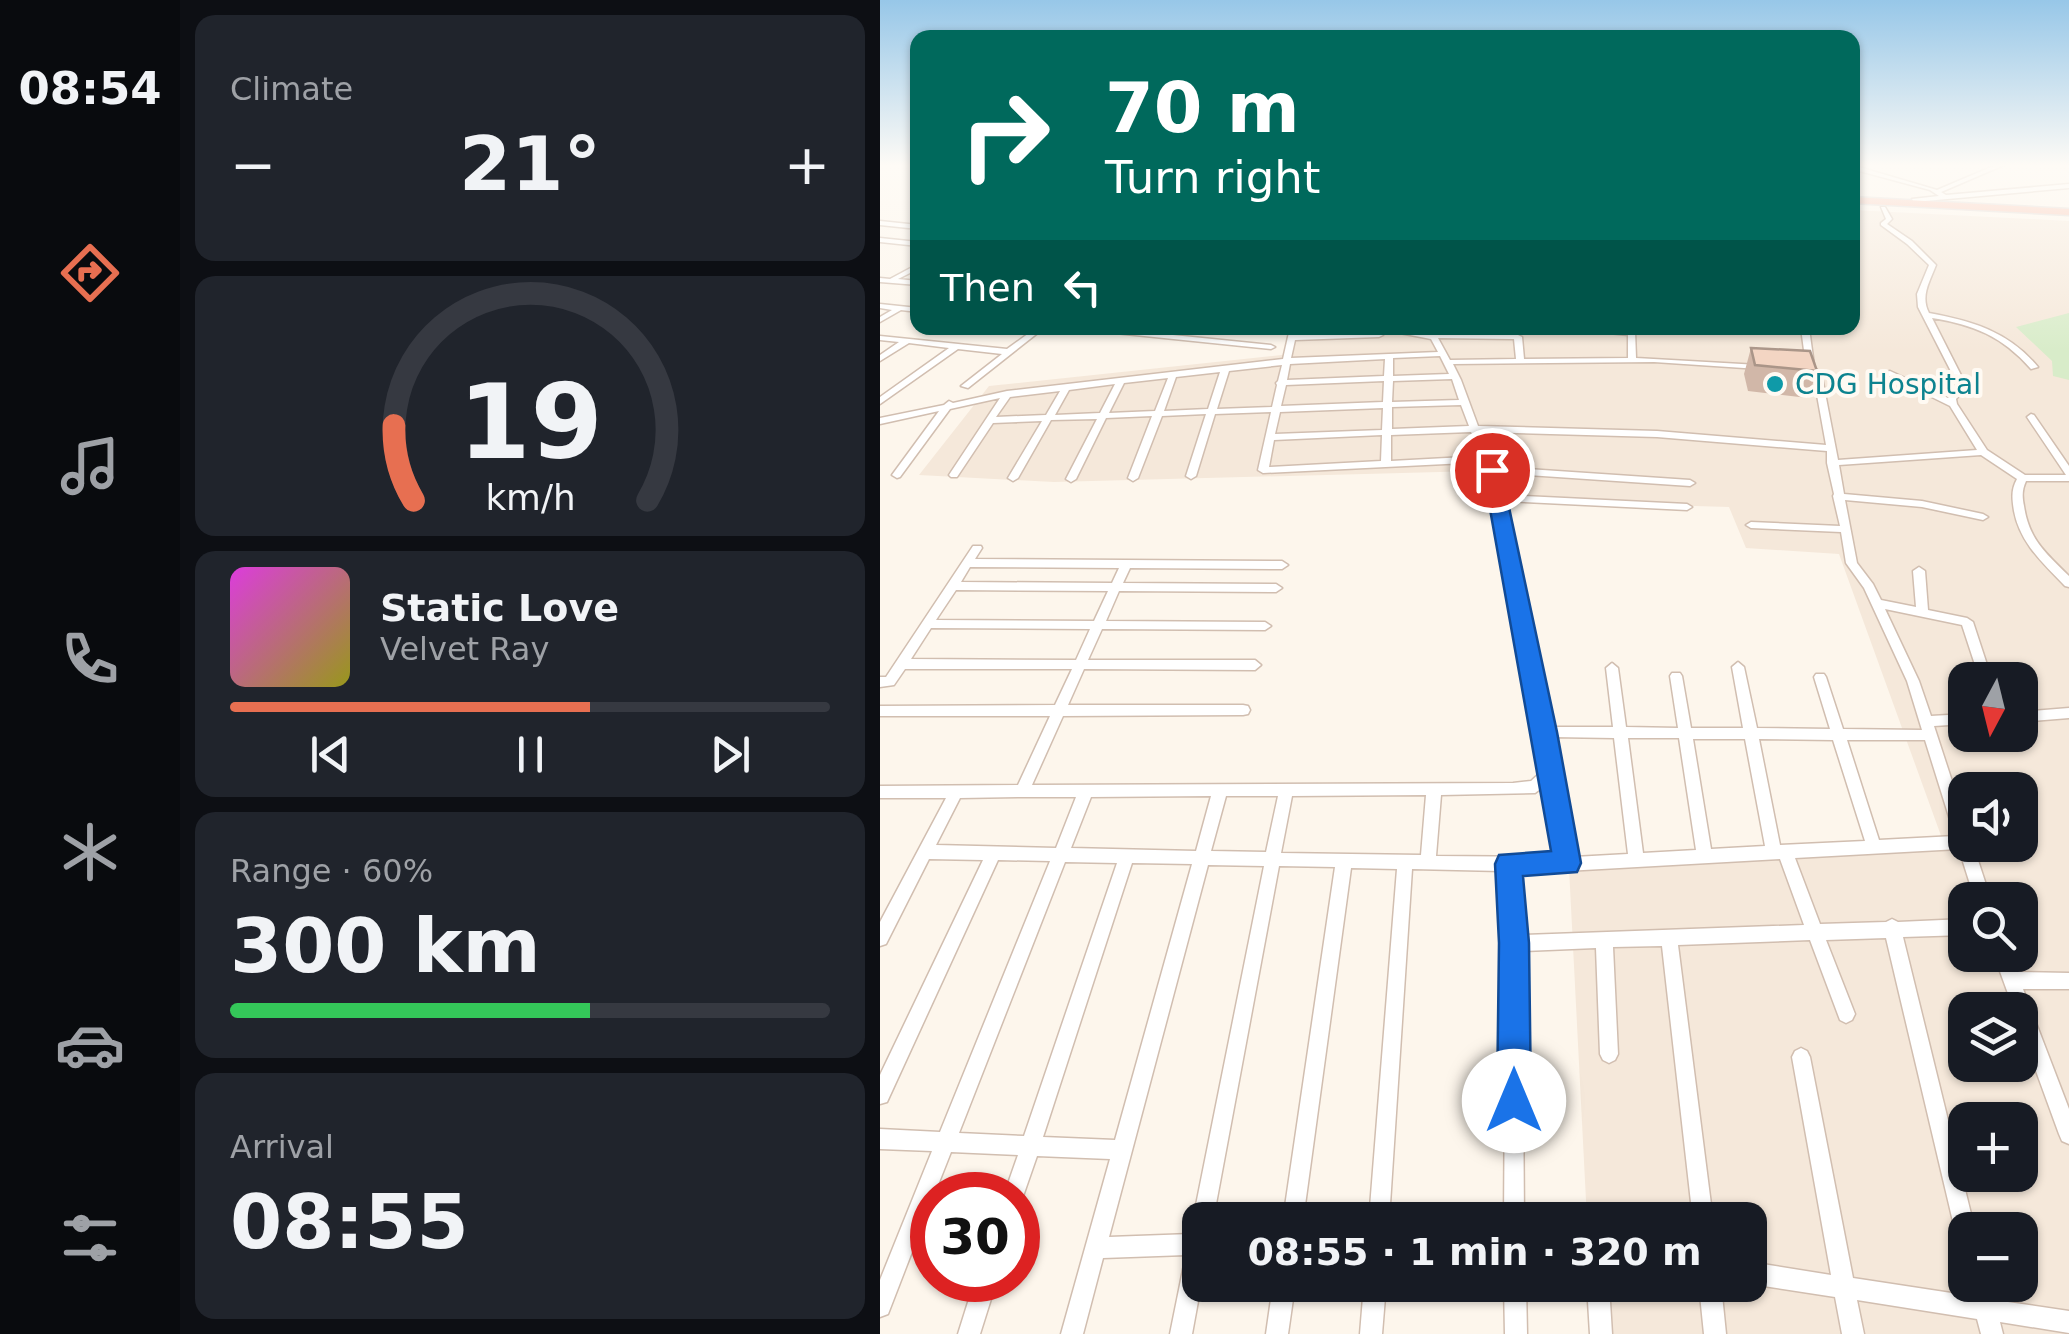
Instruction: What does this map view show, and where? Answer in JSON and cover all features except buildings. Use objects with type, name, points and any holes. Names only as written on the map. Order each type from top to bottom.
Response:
[{"type":"street","points":[[1888,227],[1934,265],[1921,294],[1925,315],[1963,387],[1952,399],[1953,404],[1983,452],[2023,478],[2069,476]]},
{"type":"street","points":[[880,240],[910,243]]},
{"type":"street","points":[[880,252],[898,242]]},
{"type":"street","points":[[891,280],[910,270]]},
{"type":"street","points":[[880,280],[910,282]]},
{"type":"street","points":[[880,306],[910,309]]},
{"type":"street","points":[[880,320],[900,308]]},
{"type":"street","points":[[1925,315],[1988,328],[2024,353],[2034,366]]},
{"type":"street","points":[[965,386],[1031,335]]},
{"type":"street","points":[[1154,335],[1271,347]]},
{"type":"street","points":[[1291,335],[1262,470],[1386,464],[1491,465],[1690,483]]},
{"type":"street","points":[[1429,335],[1518,337],[1520,360]]},
{"type":"street","points":[[1429,335],[1455,376],[1491,465],[1567,863]]},
{"type":"street","points":[[1632,335],[1632,360]]},
{"type":"street","points":[[1806,335],[1810,368]]},
{"type":"street","points":[[880,338],[1008,352]]},
{"type":"street","points":[[880,359],[907,341]]},
{"type":"street","points":[[880,401],[957,346]]},
{"type":"street","points":[[880,430],[884,420],[1006,394],[1284,363],[1389,356],[1632,360],[1768,368]]},
{"type":"street","points":[[1386,464],[1389,356]]},
{"type":"street","points":[[1782,368],[1810,368],[1817,372],[1852,563],[1913,681],[1948,789]]},
{"type":"street","points":[[1191,476],[1225,370]]},
{"type":"street","points":[[1886,372],[1953,404]]},
{"type":"street","points":[[1132,478],[1174,376]]},
{"type":"street","points":[[1280,384],[1455,376]]},
{"type":"street","points":[[1071,479],[1120,382]]},
{"type":"street","points":[[1013,478],[1066,388]]},
{"type":"street","points":[[954,475],[1006,394]]},
{"type":"street","points":[[990,420],[1464,402]]},
{"type":"street","points":[[897,475],[948,404]]},
{"type":"street","points":[[2031,417],[2069,476]]},
{"type":"street","points":[[1269,437],[1474,429],[1657,434],[1829,448]]},
{"type":"street","points":[[1832,463],[1983,452]]},
{"type":"street","points":[[2023,478],[2016,490],[2022,530],[2030,544],[2069,582]]},
{"type":"street","points":[[1838,496],[1922,504],[1984,517]]},
{"type":"street","points":[[1497,498],[1687,508]]},
{"type":"street","points":[[1751,526],[1843,529]]},
{"type":"street","points":[[880,682],[890,682],[977,548]]},
{"type":"street","points":[[967,563],[1282,565]]},
{"type":"street","points":[[1022,792],[1126,564]]},
{"type":"street","points":[[1919,571],[1922,610]]},
{"type":"street","points":[[952,586],[1276,588]]},
{"type":"street","points":[[1876,603],[1922,610],[1970,624],[1981,662]]},
{"type":"street","points":[[928,624],[1266,626]]},
{"type":"street","points":[[902,664],[1255,665]]},
{"type":"street","points":[[1738,667],[1779,852],[1846,1014]]},
{"type":"street","points":[[1612,668],[1636,860]]},
{"type":"street","points":[[1676,676],[1705,856]]},
{"type":"street","points":[[1820,677],[1874,847]]},
{"type":"street","points":[[880,711],[1243,710]]},
{"type":"street","points":[[2038,716],[2069,713]]},
{"type":"street","points":[[1545,732],[1840,736],[1948,723]]},
{"type":"street","points":[[882,796],[956,792],[1534,788],[1552,770]]},
{"type":"street","points":[[1207,1202],[1286,790]]},
{"type":"street","points":[[1428,862],[1434,790]]},
{"type":"street","points":[[1072,1334],[1220,791]]},
{"type":"street","points":[[880,938],[956,792]]},
{"type":"street","points":[[880,1306],[1086,792]]},
{"type":"street","points":[[925,852],[1508,864],[1948,845]]},
{"type":"street","points":[[880,1095],[994,853]]},
{"type":"street","points":[[1022,1172],[1127,856]]},
{"type":"street","points":[[1296,1202],[1344,860]]},
{"type":"street","points":[[1381,1202],[1405,862]]},
{"type":"street","points":[[1508,864],[1514,943],[1514,1202]]},
{"type":"street","points":[[1892,927],[1962,1212]]},
{"type":"street","points":[[1514,943],[1948,927]]},
{"type":"street","points":[[1669,936],[1700,1202]]},
{"type":"street","points":[[1604,939],[1609,1054]]},
{"type":"street","points":[[2009,972],[2069,1134]]},
{"type":"street","points":[[2012,980],[2069,981]]},
{"type":"street","points":[[1801,1057],[1853,1334]]},
{"type":"street","points":[[880,1139],[1122,1150]]},
{"type":"street","points":[[1096,1248],[1182,1243]]},
{"type":"street","points":[[1767,1275],[2069,1322]]},
{"type":"street","points":[[969,1334],[979,1302]]},
{"type":"street","points":[[1182,1334],[1188,1302]]},
{"type":"street","points":[[1277,1334],[1282,1302]]},
{"type":"street","points":[[1371,1334],[1374,1302]]},
{"type":"street","points":[[1515,1302],[1516,1334]]},
{"type":"street","points":[[1599,1302],[1600,1334]]},
{"type":"street","points":[[1712,1302],[1715,1334]]},
{"type":"street","points":[[1983,1302],[1992,1334]]},
{"type":"shaded area","points":[[1860,227],[2069,227],[2069,1334],[1593,1334],[1591,1302],[1767,1302],[1767,1202],[1586,1202],[1569,868],[1944,844],[1839,554],[1746,548],[1729,507],[1488,500],[1478,471],[1054,482],[919,475],[989,386],[1291,354],[1296,335],[1860,335]]},
{"type":"green space","points":[[2069,313],[2069,380],[2053,376],[2052,361],[2016,327]]},
{"type":"place","name":"CDG Hospital","points":[[1775,384]]},
{"type":"route","points":[[1492,470],[1567,863],[1508,864],[1514,943],[1514,1101]]}]
